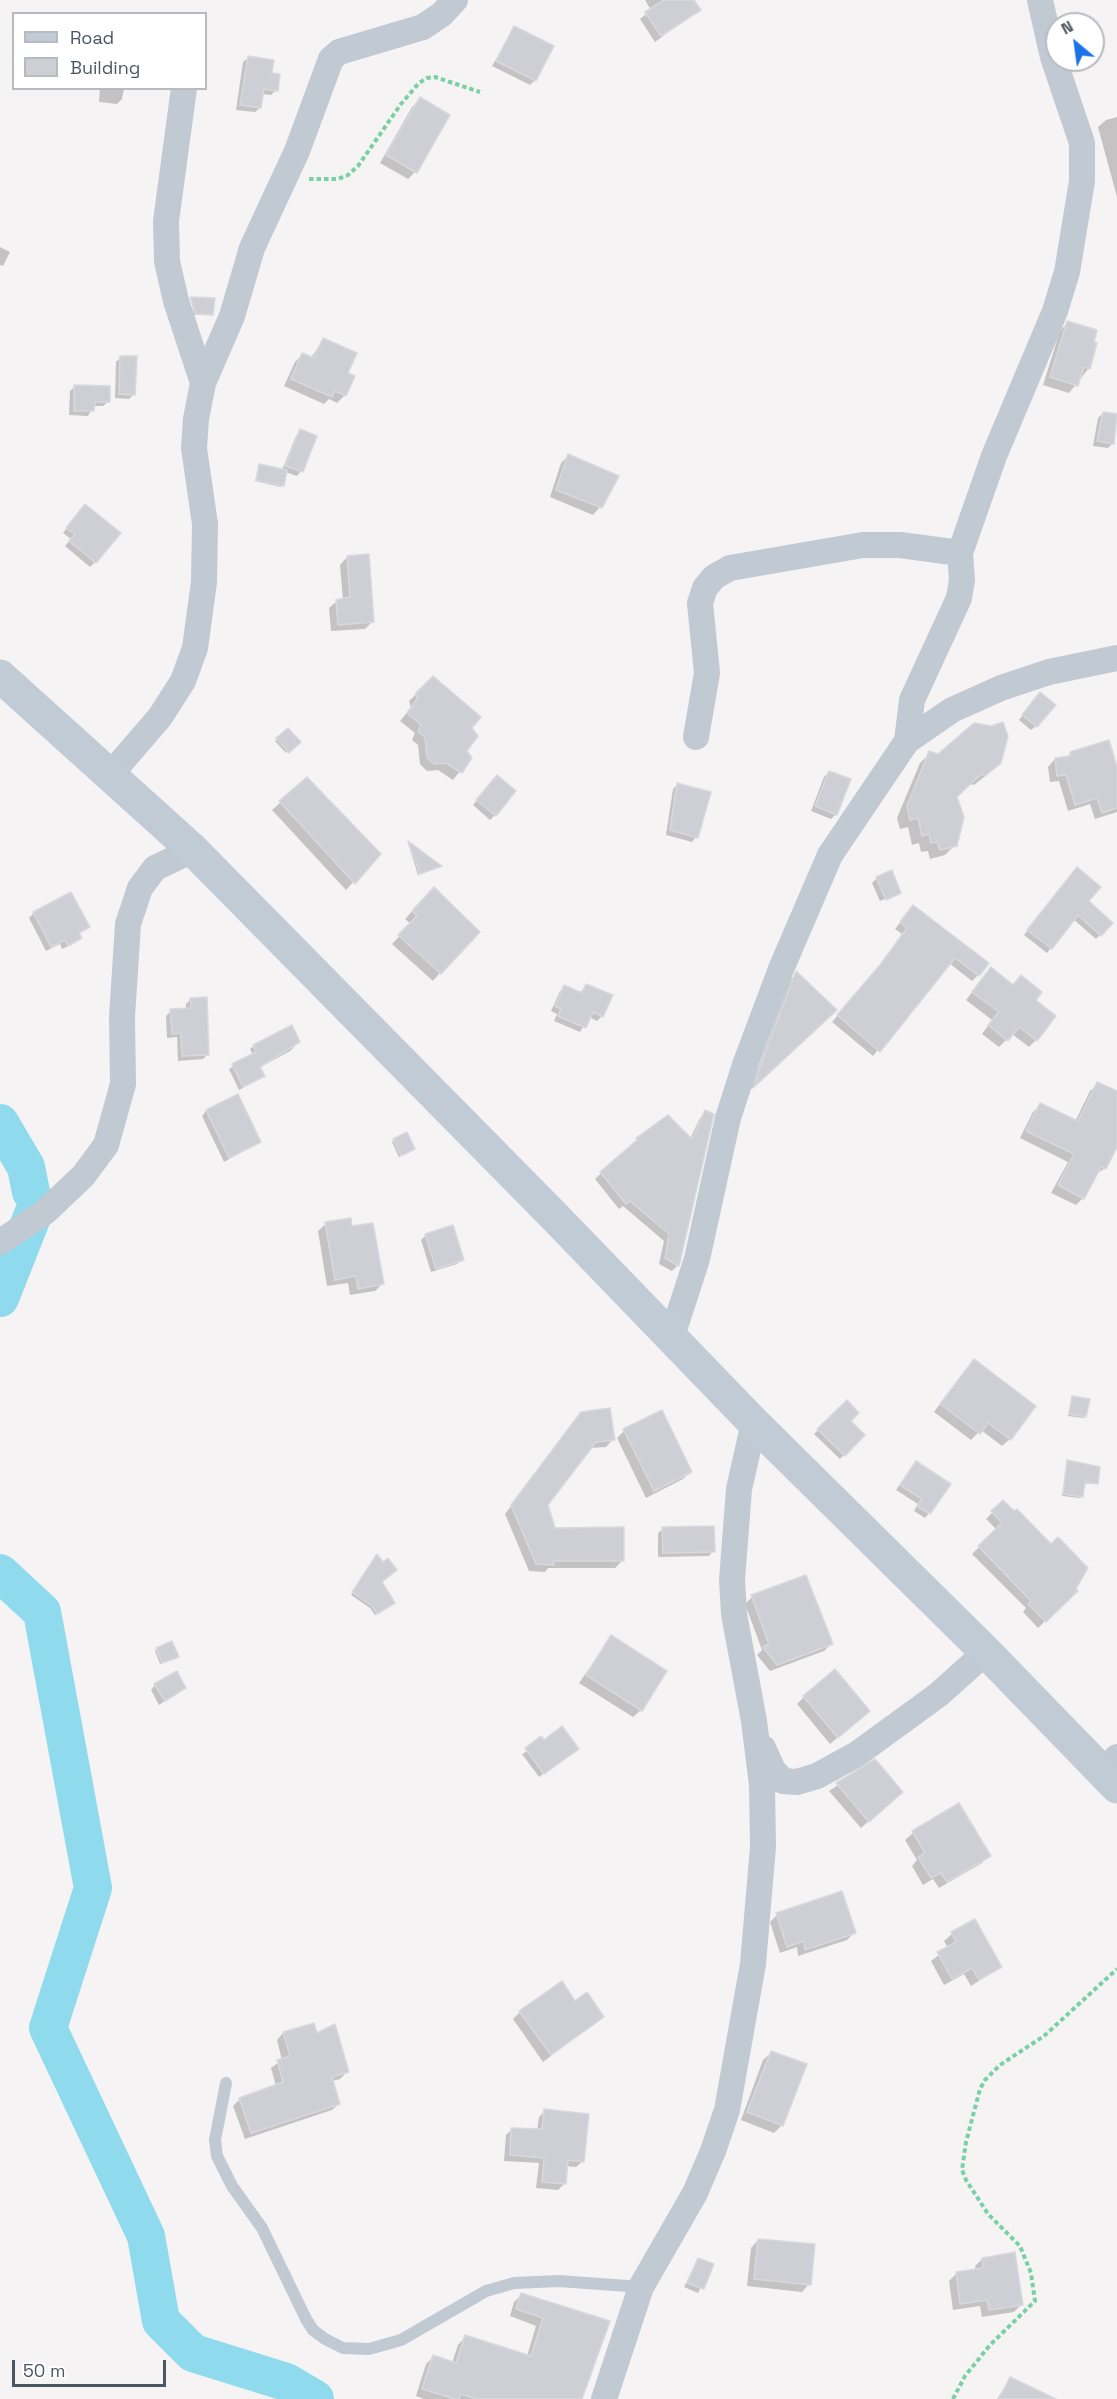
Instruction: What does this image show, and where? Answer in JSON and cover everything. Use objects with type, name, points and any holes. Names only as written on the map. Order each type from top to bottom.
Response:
[{"type":"main road","points":[[0,676],[193,850],[555,1217],[754,1423],[986,1652],[1112,1772]]},
{"type":"street","points":[[110,775],[159,717],[183,681],[195,648],[204,582],[205,524],[194,448],[196,419],[203,383],[232,316],[252,248],[285,178],[334,55],[423,27],[442,15],[455,0]]},
{"type":"street","points":[[907,741],[912,700],[959,598],[962,580],[960,553],[994,456],[1055,311],[1067,272],[1082,181],[1082,143],[1079,128],[1053,57],[1040,0]]},
{"type":"street","points":[[184,90],[166,221],[167,261],[176,301],[203,383]]},
{"type":"street","points":[[696,737],[707,673],[700,603],[705,588],[714,577],[730,568],[863,545],[900,545],[960,553]]},
{"type":"street","points":[[671,1339],[697,1260],[728,1118],[781,969],[830,855],[907,741],[952,710],[1001,688],[1049,672],[1117,657]]},
{"type":"street","points":[[5,1240],[45,1212],[83,1176],[106,1145],[123,1084],[122,1017],[128,924],[140,888],[155,868],[193,850]]},
{"type":"street","points":[[604,2399],[640,2287],[695,2193],[713,2151],[727,2110],[753,1964],[763,1847],[762,1785],[754,1721],[734,1614],[732,1580],[740,1490],[754,1423]]},
{"type":"street","points":[[754,1721],[773,1770],[783,1781],[797,1782],[817,1776],[857,1754],[938,1695],[986,1652]]},
{"type":"lane","points":[[226,2083],[215,2140],[217,2156],[232,2186],[262,2228],[313,2330],[343,2348],[369,2349],[401,2340],[486,2291],[514,2283],[559,2281],[640,2287]]},
{"type":"path","points":[[285,178],[338,179],[348,176],[358,166],[400,104],[419,83],[427,78],[435,77],[480,92]]},
{"type":"path","points":[[953,2399],[965,2376],[990,2345],[1035,2301],[1031,2273],[1020,2246],[988,2214],[962,2170],[966,2142],[980,2089],[985,2080],[1000,2065],[1044,2036],[1117,1969]]},
{"type":"building","points":[[664,0],[694,0],[701,10],[661,36],[645,12]]},
{"type":"building","points":[[514,26],[554,46],[536,81],[496,61]]},
{"type":"building","points":[[248,56],[274,60],[272,73],[280,74],[278,91],[264,89],[261,108],[240,105]]},
{"type":"building","points":[[420,97],[450,115],[417,173],[386,155]]},
{"type":"building","points":[[190,297],[215,298],[213,315],[196,314]]},
{"type":"building","points":[[1067,321],[1097,330],[1094,342],[1097,343],[1090,369],[1084,367],[1078,386],[1050,377]]},
{"type":"building","points":[[323,338],[357,353],[348,373],[355,376],[346,396],[335,391],[332,397],[291,379],[302,353],[314,358]]},
{"type":"building","points":[[120,356],[137,356],[135,395],[119,394]]},
{"type":"building","points":[[74,385],[110,386],[110,402],[95,402],[94,411],[74,411]]},
{"type":"building","points":[[1103,412],[1117,414],[1114,444],[1097,441]]},
{"type":"building","points":[[300,429],[317,436],[303,472],[285,466]]},
{"type":"building","points":[[568,454],[619,476],[602,508],[556,490]]},
{"type":"building","points":[[259,464],[287,470],[284,486],[256,480]]},
{"type":"building","points":[[85,504],[121,533],[96,563],[69,541],[75,534],[66,528]]},
{"type":"building","points":[[369,554],[374,622],[338,625],[336,600],[350,597],[347,556]]},
{"type":"building","points":[[433,676],[481,717],[472,728],[478,736],[467,751],[472,758],[462,773],[446,763],[434,764],[427,757],[425,737],[418,732],[421,725],[407,713],[417,699],[416,693]]},
{"type":"building","points":[[1040,692],[1056,705],[1037,727],[1022,715]]},
{"type":"building","points":[[1003,722],[1008,736],[1001,763],[985,776],[981,774],[957,797],[964,817],[957,846],[940,850],[937,842],[931,843],[929,834],[922,836],[918,818],[910,820],[907,806],[929,751],[938,754],[974,723],[991,726]]},
{"type":"building","points":[[288,728],[301,742],[289,753],[276,738]]},
{"type":"building","points":[[1109,740],[1117,767],[1117,808],[1102,813],[1097,798],[1075,805],[1066,775],[1057,776],[1055,758],[1071,756],[1070,752]]},
{"type":"building","points":[[829,771],[851,779],[837,815],[815,806]]},
{"type":"building","points":[[497,775],[516,791],[496,816],[476,800]]},
{"type":"building","points":[[307,777],[381,854],[355,884],[279,801]]},
{"type":"building","points":[[677,783],[711,792],[698,838],[670,830]]},
{"type":"building","points":[[408,841],[442,866],[420,874]]},
{"type":"building","points":[[1077,867],[1101,887],[1089,901],[1113,923],[1101,936],[1078,915],[1052,949],[1027,930]]},
{"type":"building","points":[[892,870],[901,893],[886,900],[876,877]]},
{"type":"building","points":[[434,887],[480,932],[441,974],[398,935],[417,916],[412,911]]},
{"type":"building","points":[[71,892],[90,927],[79,933],[82,938],[68,946],[65,940],[51,947],[33,912]]},
{"type":"building","points":[[913,905],[989,963],[979,976],[955,958],[880,1052],[837,1015],[880,965],[907,928],[900,922]]},
{"type":"building","points":[[991,967],[1013,985],[1021,975],[1042,992],[1036,1000],[1056,1016],[1037,1041],[1019,1027],[1008,1041],[988,1025],[999,1012],[972,992]]},
{"type":"building","points":[[796,971],[837,1010],[753,1088],[760,1067]]},
{"type":"building","points":[[586,984],[613,995],[603,1017],[593,1012],[586,1028],[558,1016],[561,1009],[555,1006],[564,985],[582,993]]},
{"type":"building","points":[[207,997],[209,1055],[182,1056],[181,1033],[172,1034],[170,1009],[191,1008],[190,998]]},
{"type":"building","points":[[292,1025],[300,1042],[260,1067],[265,1076],[243,1087],[232,1064],[256,1052],[253,1045]]},
{"type":"building","points":[[1097,1082],[1117,1091],[1117,1147],[1106,1169],[1101,1167],[1084,1199],[1058,1185],[1074,1154],[1026,1131],[1040,1103],[1078,1121]]},
{"type":"building","points":[[238,1094],[261,1142],[229,1158],[206,1110]]},
{"type":"building","points":[[705,1110],[714,1114],[679,1266],[665,1258],[669,1234],[630,1201],[626,1204],[600,1172],[637,1140],[636,1138],[668,1115],[692,1139]]},
{"type":"building","points":[[407,1132],[415,1149],[401,1156],[393,1139]]},
{"type":"building","points":[[351,1218],[352,1226],[373,1223],[384,1284],[358,1289],[356,1276],[335,1280],[325,1222]]},
{"type":"building","points":[[453,1225],[464,1260],[436,1269],[425,1234]]},
{"type":"building","points":[[974,1359],[1036,1406],[1011,1440],[988,1423],[980,1434],[940,1404]]},
{"type":"building","points":[[1072,1396],[1090,1399],[1086,1417],[1069,1414]]},
{"type":"building","points":[[847,1400],[859,1413],[851,1421],[865,1435],[845,1456],[817,1429]]},
{"type":"building","points":[[610,1408],[615,1440],[596,1442],[548,1505],[555,1528],[624,1527],[624,1561],[553,1561],[554,1565],[536,1564],[511,1505],[581,1412]]},
{"type":"building","points":[[662,1410],[692,1472],[654,1491],[623,1429]]},
{"type":"building","points":[[1067,1460],[1100,1467],[1098,1484],[1085,1482],[1083,1497],[1063,1494]]},
{"type":"building","points":[[916,1461],[951,1484],[930,1514],[917,1506],[922,1499],[900,1485]]},
{"type":"building","points":[[1003,1500],[1014,1511],[1017,1509],[1051,1544],[1058,1537],[1088,1568],[1076,1589],[1078,1591],[1046,1622],[1028,1604],[1031,1601],[978,1546],[1002,1523],[991,1511]]},
{"type":"building","points":[[714,1526],[715,1552],[663,1553],[662,1527]]},
{"type":"building","points":[[377,1554],[383,1562],[388,1558],[397,1570],[382,1582],[395,1603],[377,1614],[372,1606],[352,1592]]},
{"type":"building","points":[[806,1575],[833,1644],[777,1665],[763,1647],[769,1644],[751,1595]]},
{"type":"building","points":[[611,1635],[667,1671],[642,1711],[586,1675]]},
{"type":"building","points":[[172,1641],[179,1657],[162,1663],[156,1648]]},
{"type":"building","points":[[835,1669],[870,1711],[838,1738],[803,1696]]},
{"type":"building","points":[[177,1671],[186,1688],[165,1701],[154,1684]]},
{"type":"building","points":[[562,1726],[579,1749],[544,1774],[525,1748],[541,1736],[544,1740]]},
{"type":"building","points":[[875,1759],[903,1792],[869,1822],[836,1783]]},
{"type":"building","points":[[959,1803],[991,1856],[947,1882],[941,1873],[931,1878],[918,1857],[925,1853],[912,1831]]},
{"type":"building","points":[[842,1891],[856,1933],[805,1950],[804,1941],[787,1947],[776,1913]]},
{"type":"building","points":[[975,1919],[1002,1967],[979,1980],[972,1968],[952,1979],[937,1952],[956,1942],[951,1932]]},
{"type":"building","points":[[562,1981],[575,2001],[587,1992],[604,2017],[551,2055],[519,2011]]},
{"type":"building","points":[[314,2023],[317,2033],[335,2024],[349,2072],[332,2077],[340,2104],[251,2133],[239,2098],[283,2082],[277,2060],[290,2056],[283,2032]]},
{"type":"building","points":[[771,2051],[807,2064],[783,2126],[747,2112]]},
{"type":"building","points":[[544,2109],[589,2114],[584,2162],[568,2160],[566,2184],[542,2182],[544,2158],[510,2155],[511,2128],[542,2129]]},
{"type":"building","points":[[758,2239],[815,2244],[811,2285],[754,2279]]},
{"type":"building","points":[[1015,2252],[1023,2305],[989,2310],[987,2300],[960,2304],[956,2272],[983,2268],[982,2258]]},
{"type":"building","points":[[698,2258],[714,2264],[704,2289],[687,2283]]},
{"type":"building","points":[[521,2293],[610,2321],[582,2399],[476,2399],[461,2394],[459,2399],[455,2399],[422,2389],[433,2355],[456,2363],[465,2335],[531,2356],[543,2318],[516,2309]]},
{"type":"building","points":[[1010,2377],[1056,2399],[999,2399]]},
{"type":"waterway","points":[[0,1123],[26,1167],[31,1192]]},
{"type":"waterway","points":[[0,1298],[34,1212]]},
{"type":"waterway","points":[[0,1573],[42,1612],[93,1888],[48,2028],[146,2236],[161,2321],[193,2353],[286,2382],[315,2399]]}]
